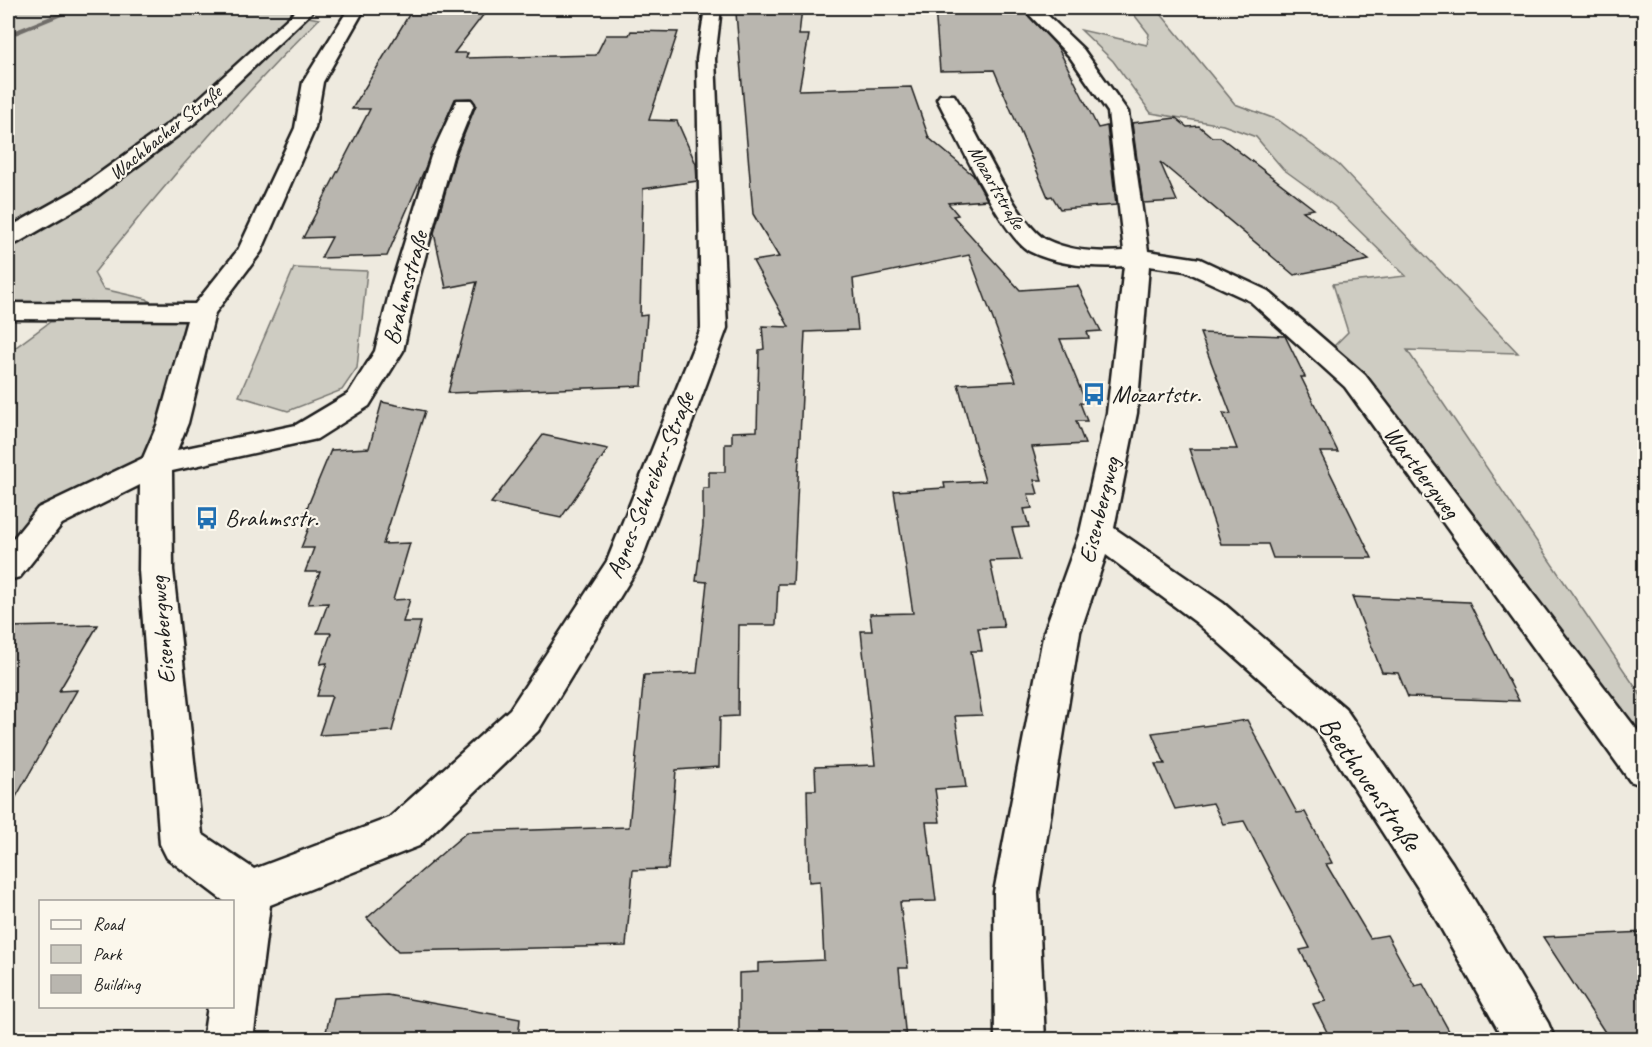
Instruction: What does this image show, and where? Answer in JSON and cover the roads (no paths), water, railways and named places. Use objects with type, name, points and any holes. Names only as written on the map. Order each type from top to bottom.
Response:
[{"type":"street","name":"Wachbacher Straße","points":[[8,238],[84,195],[189,118],[308,8]]},
{"type":"street","points":[[8,311],[202,312],[249,252],[305,128],[313,82],[357,8]]},
{"type":"street","name":"Agnes-Schreiber-Straße","points":[[249,892],[404,832],[524,720],[623,564],[714,328],[706,59],[713,8]]},
{"type":"street","name":"Eisenbergweg","points":[[1020,1040],[1016,892],[1062,632],[1097,531],[1122,413],[1137,257],[1118,112],[1077,53],[1031,8]]},
{"type":"street","name":"Mozartstraße","points":[[947,99],[1016,226],[1037,245],[1061,253],[1102,260],[1137,257]]},
{"type":"street","name":"Brahmsstraße","points":[[8,568],[50,516],[156,464],[306,432],[359,400],[389,351],[404,286],[442,156],[464,104]]},
{"type":"street","name":"Wartbergweg","points":[[1137,257],[1191,264],[1259,296],[1355,381],[1644,769]]},
{"type":"street","name":"Eisenbergweg","points":[[202,312],[173,423],[156,464],[156,570],[182,844],[249,892]]},
{"type":"street","points":[[8,325],[114,313]]},
{"type":"street","name":"Beethovenstraße","points":[[1097,531],[1210,613],[1331,719],[1436,877],[1531,1040]]},
{"type":"street","points":[[234,993],[249,892]]},
{"type":"street","points":[[228,1040],[232,1008]]},
{"type":"waterway","points":[[8,36],[77,8]]},
{"type":"place","name":"Mozartstr.","points":[[1094,394]]},
{"type":"place","name":"Brahmsstr.","points":[[207,518]]}]
